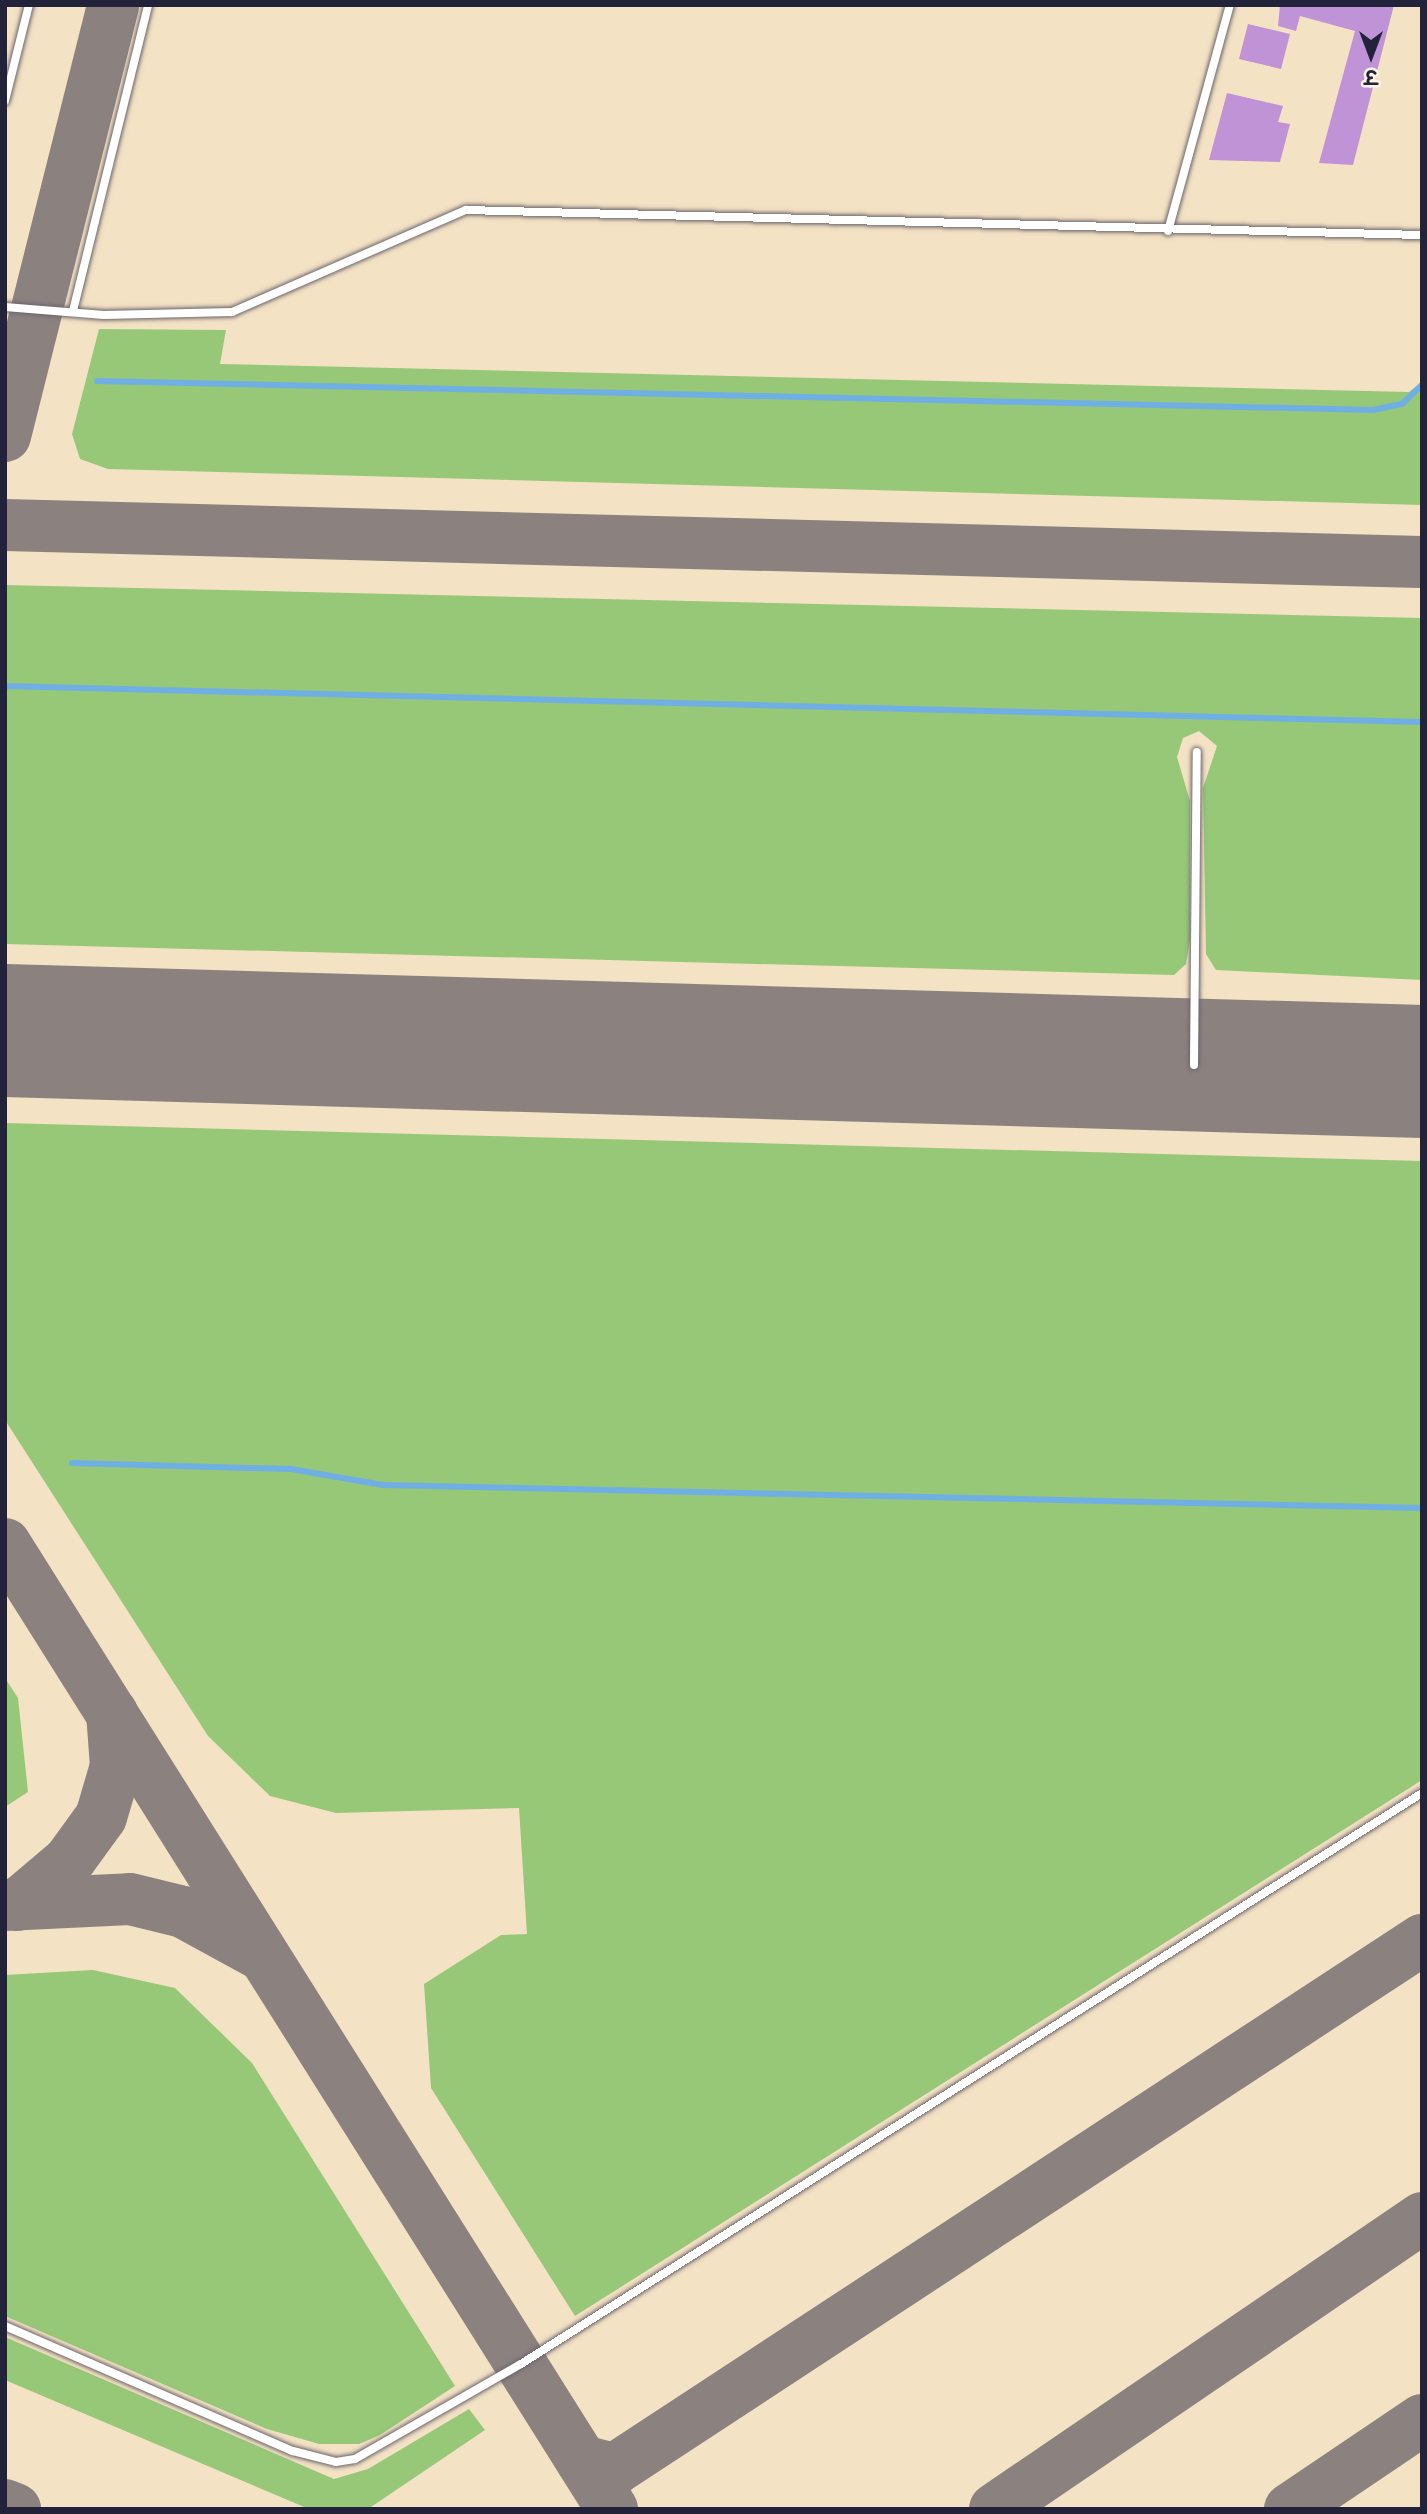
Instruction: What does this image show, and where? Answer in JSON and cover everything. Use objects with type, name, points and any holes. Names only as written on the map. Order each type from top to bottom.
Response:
[{"type":"lane","points":[[5,101],[29,5]]},
{"type":"lane","points":[[73,311],[148,5]]},
{"type":"lane","points":[[1168,230],[1230,5]]},
{"type":"lane","points":[[5,307],[73,311],[232,312],[466,210],[1422,235]]},
{"type":"lane","points":[[1194,1065],[1197,752]]},
{"type":"lane","points":[[5,2326],[293,2451],[337,2462],[355,2459],[521,2364],[1422,1793]]},
{"type":"green space","points":[[99,329],[226,330],[220,364],[1409,392],[1422,382],[1422,505],[108,469],[80,459],[72,434]]},
{"type":"green space","points":[[5,585],[1422,618],[1422,980],[1216,970],[1206,954],[1203,788],[1217,746],[1199,731],[1183,738],[1177,757],[1190,801],[1190,939],[1186,964],[1174,975],[5,944]]},
{"type":"green space","points":[[5,1123],[1422,1161],[1422,1780],[575,2316],[431,2088],[424,1984],[501,1935],[527,1934],[519,1808],[336,1813],[270,1796],[208,1736],[5,1420]]},
{"type":"green space","points":[[5,1678],[18,1698],[28,1792],[5,1807]]},
{"type":"green space","points":[[93,1970],[175,1988],[252,2063],[455,2386],[380,2435],[359,2444],[319,2444],[267,2429],[5,2316],[5,1975]]},
{"type":"green space","points":[[5,2337],[334,2479],[368,2469],[469,2409],[485,2430],[368,2509],[309,2509],[5,2380]]},
{"type":"building","points":[[1280,5],[1394,5],[1353,165],[1319,163],[1355,31],[1300,16],[1296,31],[1278,26]]},
{"type":"building","points":[[1248,24],[1290,34],[1281,69],[1239,59]]},
{"type":"building","points":[[1227,93],[1283,106],[1278,122],[1290,124],[1280,162],[1209,160]]},
{"type":"waterway","points":[[97,381],[1373,410],[1402,404],[1422,385]]},
{"type":"waterway","points":[[5,686],[1422,722]]},
{"type":"waterway","points":[[72,1463],[291,1469],[383,1485],[1422,1508]]},
{"type":"taxiway","points":[[5,436],[113,5]]},
{"type":"taxiway","points":[[5,525],[1422,562]]},
{"type":"taxiway","points":[[5,1544],[612,2509]]},
{"type":"taxiway","points":[[17,1905],[69,1861],[101,1817],[116,1766],[112,1713]]},
{"type":"taxiway","points":[[5,1905],[130,1899],[183,1912],[258,1953]]},
{"type":"taxiway","points":[[582,2461],[615,2469],[1422,1940]]},
{"type":"taxiway","points":[[995,2509],[1422,2218]]},
{"type":"taxiway","points":[[1290,2509],[1422,2420]]},
{"type":"taxiway","points":[[5,2505],[15,2509]]},
{"type":"runway","points":[[5,1030],[1422,1071]]}]
